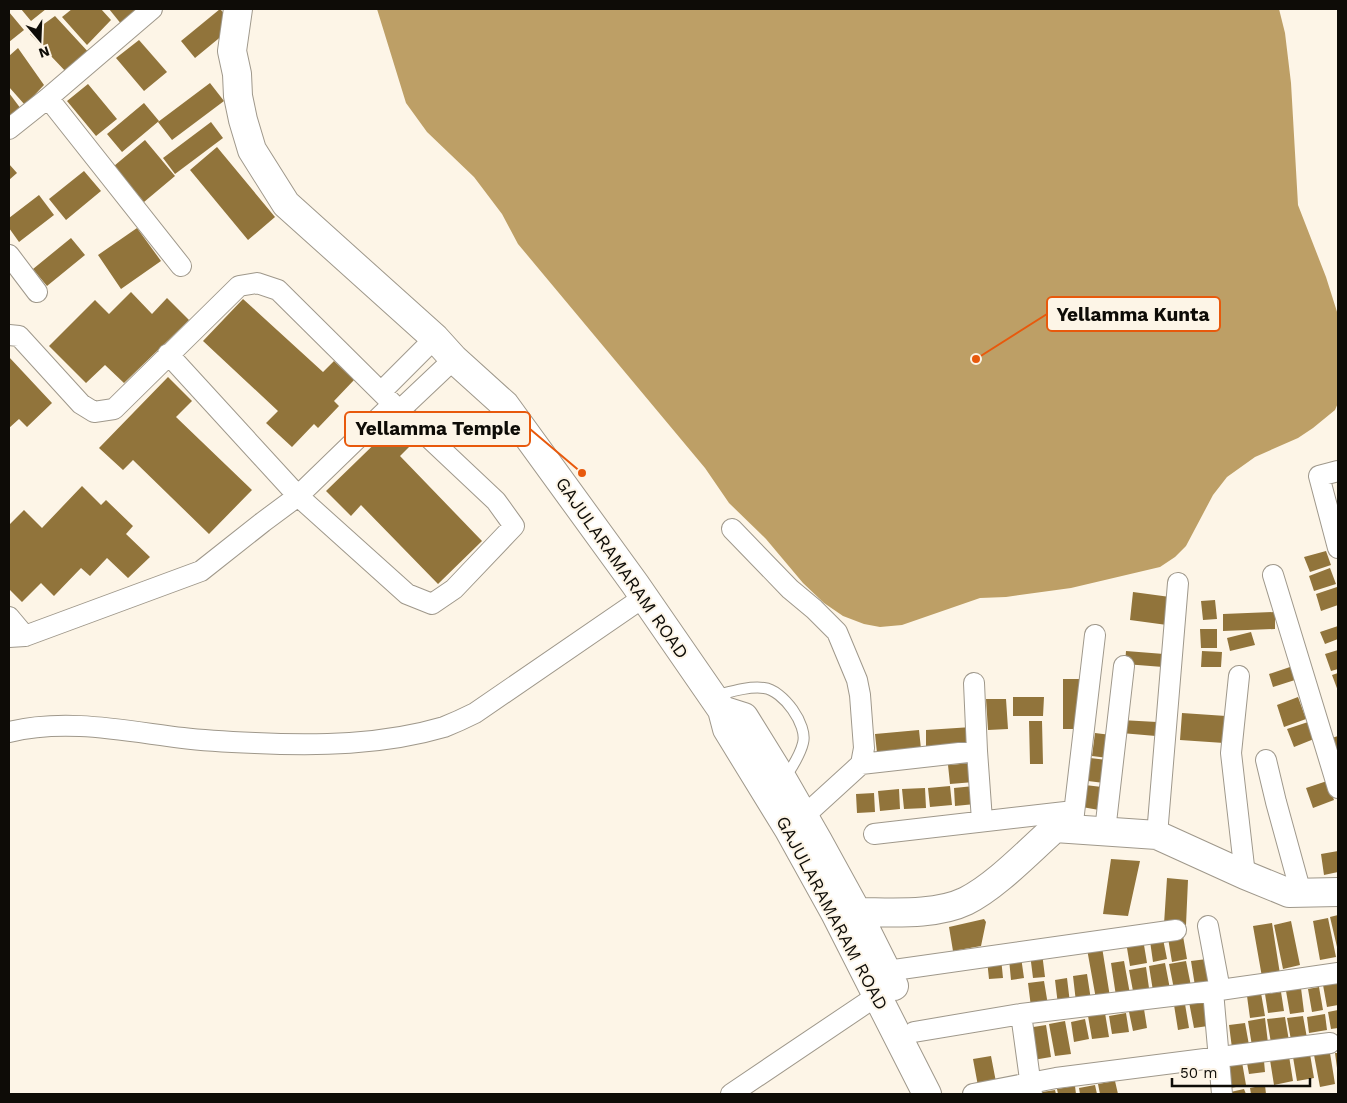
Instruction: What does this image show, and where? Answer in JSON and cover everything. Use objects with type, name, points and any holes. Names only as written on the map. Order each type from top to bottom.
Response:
[{"type":"main road","name":"GAJULARAMARAM ROAD","points":[[238,9],[232,51],[237,74],[238,96],[252,150],[286,204],[435,338],[454,359],[505,405],[588,517],[718,703],[727,729],[882,983],[927,1094]]},
{"type":"main road","name":"GAJULARAMARAM ROAD","points":[[237,74],[252,9]]},
{"type":"main road","points":[[718,703],[744,717],[804,816],[857,912],[882,983],[914,1032],[943,1094]]},
{"type":"main road","points":[[857,912],[936,910],[966,901],[996,880],[1055,828],[1073,820],[1105,831],[1157,835],[1289,893],[1338,892]]},
{"type":"street","points":[[9,129],[152,9]]},
{"type":"street","points":[[48,98],[181,266]]},
{"type":"street","points":[[9,255],[37,292]]},
{"type":"street","points":[[9,335],[19,336],[81,404],[94,412],[114,409],[168,354],[239,286],[257,283],[278,290],[391,402],[496,501],[514,526],[498,545],[454,589],[432,604],[407,594],[298,496],[168,354]]},
{"type":"street","points":[[9,617],[17,637],[201,571],[298,496],[391,402],[435,338]]},
{"type":"street","points":[[391,402],[454,359]]},
{"type":"street","points":[[1337,539],[1319,476],[1338,471]]},
{"type":"street","points":[[732,529],[790,589],[837,632],[853,668],[860,695],[864,748],[861,764]]},
{"type":"street","points":[[1273,575],[1338,788]]},
{"type":"street","points":[[1157,835],[1178,583]]},
{"type":"street","points":[[9,732],[29,727],[103,726],[212,741],[310,745],[398,737],[445,726],[475,713],[639,590]]},
{"type":"street","points":[[874,834],[982,820],[1073,820],[1095,635]]},
{"type":"street","points":[[1105,831],[1124,666]]},
{"type":"street","points":[[1239,676],[1231,753],[1245,875]]},
{"type":"street","points":[[974,683],[982,820]]},
{"type":"street","points":[[804,816],[861,764],[977,751]]},
{"type":"street","points":[[1266,760],[1301,893]]},
{"type":"street","points":[[1208,926],[1216,991],[1222,1094]]},
{"type":"street","points":[[731,1094],[882,983],[1176,930]]},
{"type":"street","points":[[914,1032],[1021,1014],[1216,991],[1338,973]]},
{"type":"street","points":[[1021,1014],[1031,1088]]},
{"type":"street","points":[[974,1094],[1031,1088],[1220,1057],[1330,1043]]},
{"type":"lane","points":[[718,703],[754,688],[765,688],[774,691],[782,697],[791,708],[802,728],[804,742],[797,758],[783,780]]},
{"type":"shaded area","points":[[377,9],[1279,9],[1285,33],[1291,83],[1298,205],[1326,277],[1338,315],[1338,403],[1335,410],[1298,438],[1255,457],[1227,477],[1213,495],[1186,546],[1175,557],[1160,567],[1071,588],[1006,597],[980,598],[902,625],[880,627],[864,624],[843,616],[824,603],[803,583],[766,539],[729,503],[705,468],[518,244],[502,214],[474,177],[427,132],[406,103]]},
{"type":"building","points":[[21,9],[46,9],[31,21]]},
{"type":"building","points":[[72,9],[101,9],[111,20],[87,45],[62,17]]},
{"type":"building","points":[[109,9],[142,9],[122,25]]},
{"type":"building","points":[[220,9],[235,25],[195,58],[181,41]]},
{"type":"building","points":[[9,12],[24,30],[9,42]]},
{"type":"building","points":[[55,16],[91,55],[69,75],[30,34]]},
{"type":"building","points":[[139,40],[167,72],[144,91],[116,58]]},
{"type":"building","points":[[18,48],[44,85],[25,105],[9,87],[9,56]]},
{"type":"building","points":[[210,83],[224,101],[172,140],[158,122]]},
{"type":"building","points":[[88,84],[117,119],[96,136],[67,101]]},
{"type":"building","points":[[9,93],[21,109],[9,119]]},
{"type":"building","points":[[144,103],[159,121],[122,152],[107,134]]},
{"type":"building","points":[[211,122],[223,138],[175,174],[163,158]]},
{"type":"building","points":[[145,140],[175,176],[144,202],[114,166]]},
{"type":"building","points":[[217,147],[275,217],[248,240],[190,170]]},
{"type":"building","points":[[9,164],[17,173],[9,180]]},
{"type":"building","points":[[84,171],[101,191],[66,220],[49,199]]},
{"type":"building","points":[[39,195],[54,215],[19,242],[9,228],[9,218]]},
{"type":"building","points":[[137,228],[161,261],[121,289],[98,255]]},
{"type":"building","points":[[71,238],[85,255],[47,286],[33,269]]},
{"type":"building","points":[[131,292],[152,314],[167,298],[189,320],[124,383],[105,365],[86,383],[49,346],[95,300],[109,314]]},
{"type":"building","points":[[243,299],[323,372],[334,361],[354,380],[334,401],[339,406],[318,428],[314,424],[292,447],[266,423],[278,411],[203,341]]},
{"type":"building","points":[[9,357],[52,403],[27,427],[19,419],[9,428]]},
{"type":"building","points":[[168,377],[192,401],[176,417],[252,490],[209,534],[133,460],[123,470],[99,448]]},
{"type":"building","points":[[394,425],[412,444],[400,456],[482,541],[438,584],[361,505],[351,516],[326,491]]},
{"type":"building","points":[[82,486],[101,505],[106,500],[133,526],[126,534],[150,557],[128,578],[107,558],[90,576],[81,568],[54,596],[41,583],[22,602],[9,589],[9,525],[24,510],[42,528]]},
{"type":"building","points":[[1326,551],[1331,565],[1310,572],[1304,557]]},
{"type":"building","points":[[1330,568],[1336,584],[1314,591],[1309,576]]},
{"type":"building","points":[[1337,587],[1338,605],[1321,611],[1316,594]]},
{"type":"building","points":[[1133,592],[1170,597],[1167,625],[1130,620]]},
{"type":"building","points":[[1215,600],[1217,619],[1203,620],[1201,601]]},
{"type":"building","points":[[1275,612],[1275,629],[1223,631],[1223,614]]},
{"type":"building","points":[[1338,626],[1338,639],[1325,644],[1320,632]]},
{"type":"building","points":[[1200,629],[1217,629],[1217,648],[1201,648]]},
{"type":"building","points":[[1251,632],[1255,645],[1230,651],[1227,638]]},
{"type":"building","points":[[1338,650],[1338,669],[1331,671],[1325,654]]},
{"type":"building","points":[[1126,651],[1164,654],[1163,667],[1125,664]]},
{"type":"building","points":[[1202,651],[1222,652],[1221,667],[1201,667]]},
{"type":"building","points":[[1290,667],[1295,680],[1273,687],[1269,674]]},
{"type":"building","points":[[1338,673],[1338,691],[1332,675]]},
{"type":"building","points":[[1063,679],[1080,679],[1080,729],[1063,729]]},
{"type":"building","points":[[1013,697],[1044,697],[1043,716],[1013,716]]},
{"type":"building","points":[[1298,697],[1306,719],[1284,727],[1277,705]]},
{"type":"building","points":[[986,699],[1006,699],[1008,729],[988,730]]},
{"type":"building","points":[[1182,713],[1226,716],[1224,743],[1180,740]]},
{"type":"building","points":[[1121,720],[1157,722],[1156,736],[1121,733]]},
{"type":"building","points":[[1029,721],[1042,721],[1043,764],[1030,764]]},
{"type":"building","points":[[1308,722],[1314,739],[1294,747],[1287,729]]},
{"type":"building","points":[[972,727],[973,745],[926,748],[926,730]]},
{"type":"building","points":[[919,730],[921,749],[877,753],[875,734]]},
{"type":"building","points":[[1095,733],[1111,735],[1108,758],[1092,756]]},
{"type":"building","points":[[1338,736],[1338,757],[1332,738]]},
{"type":"building","points":[[1090,758],[1107,760],[1104,783],[1088,781]]},
{"type":"building","points":[[973,763],[974,782],[950,784],[948,765]]},
{"type":"building","points":[[1327,781],[1334,800],[1313,808],[1306,788]]},
{"type":"building","points":[[1085,785],[1102,787],[1099,810],[1082,807]]},
{"type":"building","points":[[950,786],[952,805],[930,807],[928,788]]},
{"type":"building","points":[[974,786],[975,804],[955,806],[954,788]]},
{"type":"building","points":[[925,788],[926,808],[904,809],[902,789]]},
{"type":"building","points":[[899,789],[900,809],[880,811],[878,791]]},
{"type":"building","points":[[874,793],[875,812],[857,813],[856,794]]},
{"type":"building","points":[[1338,851],[1338,872],[1324,875],[1321,854]]},
{"type":"building","points":[[1111,859],[1140,861],[1128,916],[1103,914]]},
{"type":"building","points":[[1167,878],[1188,880],[1186,925],[1164,924]]},
{"type":"building","points":[[1338,915],[1338,947],[1337,947],[1330,917]]},
{"type":"building","points":[[1328,918],[1336,957],[1320,960],[1313,921]]},
{"type":"building","points":[[984,919],[986,922],[981,946],[953,951],[949,927]]},
{"type":"building","points":[[1291,921],[1300,965],[1283,969],[1274,925]]},
{"type":"building","points":[[1272,923],[1280,974],[1262,977],[1253,926]]},
{"type":"building","points":[[1183,936],[1187,959],[1172,962],[1168,938]]},
{"type":"building","points":[[1143,939],[1147,963],[1130,966],[1126,942]]},
{"type":"building","points":[[1163,939],[1167,959],[1153,962],[1150,941]]},
{"type":"building","points":[[1102,947],[1110,997],[1096,999],[1087,949]]},
{"type":"building","points":[[1042,953],[1045,977],[1033,978],[1030,954]]},
{"type":"building","points":[[1021,957],[1024,978],[1011,980],[1009,959]]},
{"type":"building","points":[[1001,958],[1003,978],[989,979],[987,960]]},
{"type":"building","points":[[1207,959],[1210,984],[1195,986],[1191,961]]},
{"type":"building","points":[[1124,961],[1130,994],[1116,996],[1111,963]]},
{"type":"building","points":[[1186,961],[1191,986],[1174,989],[1169,964]]},
{"type":"building","points":[[1165,963],[1170,989],[1153,991],[1149,966]]},
{"type":"building","points":[[1146,967],[1149,988],[1133,991],[1129,970]]},
{"type":"building","points":[[1087,974],[1091,1000],[1076,1002],[1073,976]]},
{"type":"building","points":[[1067,978],[1070,1003],[1058,1005],[1055,980]]},
{"type":"building","points":[[1044,981],[1048,1005],[1031,1007],[1028,983]]},
{"type":"building","points":[[1338,983],[1338,1005],[1327,1007],[1323,985]]},
{"type":"building","points":[[1319,987],[1323,1010],[1312,1012],[1308,989]]},
{"type":"building","points":[[1301,988],[1304,1012],[1290,1014],[1286,991]]},
{"type":"building","points":[[1281,992],[1284,1011],[1268,1013],[1265,994]]},
{"type":"building","points":[[1261,993],[1265,1016],[1250,1018],[1247,996]]},
{"type":"building","points":[[1204,1000],[1208,1026],[1194,1028],[1189,1002]]},
{"type":"building","points":[[1185,1004],[1189,1028],[1178,1030],[1174,1005]]},
{"type":"building","points":[[1144,1009],[1147,1028],[1133,1031],[1129,1012]]},
{"type":"building","points":[[1338,1010],[1338,1028],[1331,1029],[1328,1012]]},
{"type":"building","points":[[1105,1013],[1109,1037],[1092,1039],[1088,1016]]},
{"type":"building","points":[[1126,1013],[1129,1032],[1112,1034],[1109,1016]]},
{"type":"building","points":[[1325,1014],[1327,1030],[1309,1033],[1307,1017]]},
{"type":"building","points":[[1303,1016],[1307,1038],[1291,1040],[1287,1018]]},
{"type":"building","points":[[1285,1017],[1289,1041],[1271,1043],[1267,1019]]},
{"type":"building","points":[[1265,1018],[1268,1043],[1252,1046],[1248,1021]]},
{"type":"building","points":[[1085,1019],[1089,1039],[1074,1042],[1071,1022]]},
{"type":"building","points":[[1065,1021],[1071,1054],[1055,1056],[1049,1024]]},
{"type":"building","points":[[1245,1023],[1249,1045],[1232,1048],[1229,1025]]},
{"type":"building","points":[[1046,1025],[1051,1057],[1033,1060],[1027,1028]]},
{"type":"building","points":[[1330,1053],[1335,1084],[1320,1087],[1314,1055]]},
{"type":"building","points":[[1335,1053],[1338,1053],[1338,1068],[1337,1068]]},
{"type":"building","points":[[1310,1054],[1314,1078],[1297,1081],[1293,1057]]},
{"type":"building","points":[[991,1056],[996,1082],[978,1086],[973,1059]]},
{"type":"building","points":[[1289,1056],[1293,1081],[1274,1085],[1270,1060]]},
{"type":"building","points":[[1264,1061],[1265,1072],[1249,1074],[1247,1063]]},
{"type":"building","points":[[1242,1062],[1246,1085],[1226,1089],[1222,1066]]},
{"type":"building","points":[[1115,1081],[1118,1094],[1100,1094],[1098,1084]]},
{"type":"building","points":[[1095,1085],[1097,1094],[1080,1094],[1079,1088]]},
{"type":"building","points":[[1265,1085],[1266,1094],[1251,1094],[1250,1088]]},
{"type":"building","points":[[1075,1086],[1076,1094],[1058,1094],[1057,1089]]},
{"type":"building","points":[[1244,1089],[1246,1094],[1226,1094],[1226,1093]]},
{"type":"building","points":[[1055,1090],[1056,1094],[1036,1094],[1036,1093]]},
{"type":"place","name":"Yellamma Kunta","points":[[976,359]]},
{"type":"place","name":"Yellamma Temple","points":[[582,473]]}]
